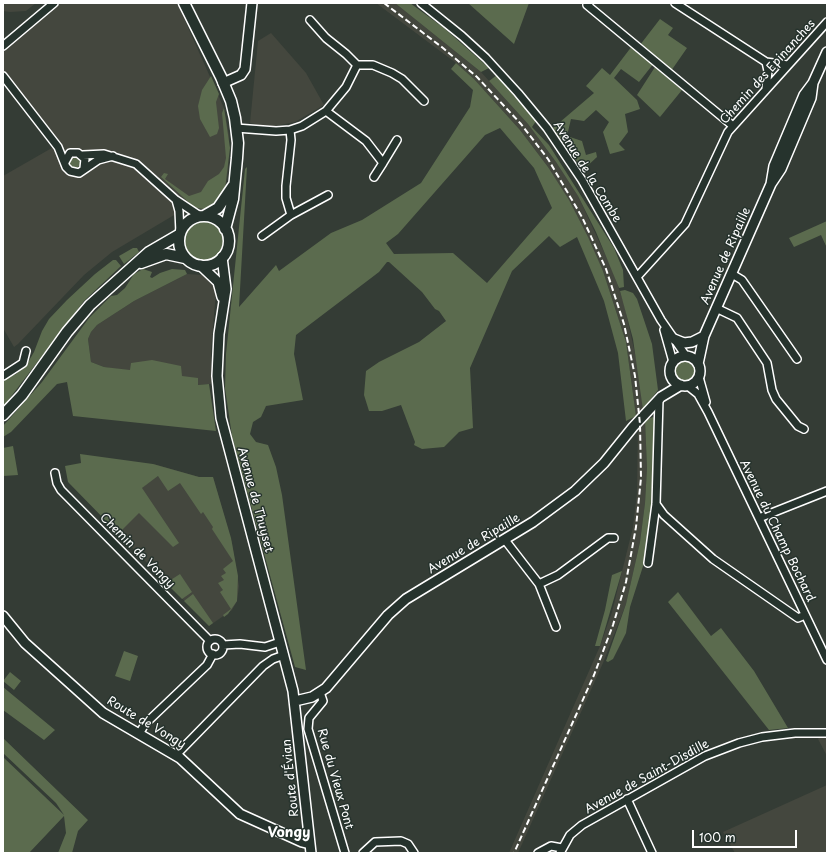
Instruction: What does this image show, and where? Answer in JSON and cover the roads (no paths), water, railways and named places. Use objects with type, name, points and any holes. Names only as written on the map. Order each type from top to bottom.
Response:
[{"type":"main road","points":[[132,268],[161,255],[174,255],[185,258],[200,266],[212,264],[222,257],[228,244],[225,229],[233,199],[238,150],[236,128],[231,104],[224,82],[184,3]]},
{"type":"main road","points":[[3,415],[28,386],[82,313],[107,288],[149,252],[180,233],[187,223],[215,211],[222,205],[234,185]]},
{"type":"main road","points":[[202,216],[216,220],[225,229]]},
{"type":"main road","points":[[180,233],[179,246],[185,258]]},
{"type":"street","points":[[3,46],[54,3]]},
{"type":"street","points":[[224,82],[240,75],[245,69],[252,3]]},
{"type":"street","name":"Avenue de la Combe","points":[[421,3],[478,51],[509,82],[539,118],[582,180],[661,320],[686,356]]},
{"type":"street","points":[[589,3],[587,6],[733,126]]},
{"type":"street","points":[[675,3],[766,62],[788,65]]},
{"type":"street","points":[[310,20],[326,38],[357,65],[373,65],[392,73],[402,79],[424,100]]},
{"type":"street","name":"Chemin des Epinanches","points":[[637,277],[685,224],[720,146],[733,126],[827,22]]},
{"type":"street","name":"Avenue de Ripaille","points":[[698,364],[704,336],[770,184],[774,166],[796,124],[804,95],[813,83],[827,52]]},
{"type":"street","points":[[766,62],[768,71],[766,89]]},
{"type":"street","points":[[236,128],[276,131],[290,130],[302,126],[326,111],[346,87],[357,65]]},
{"type":"street","points":[[3,76],[58,147],[67,169],[71,172],[79,172],[100,159],[113,156]]},
{"type":"street","points":[[326,111],[366,141],[382,163]]},
{"type":"street","points":[[290,130],[291,140],[286,198],[291,215]]},
{"type":"street","points":[[374,177],[397,140]]},
{"type":"street","points":[[58,147],[72,153]]},
{"type":"street","points":[[65,162],[66,157],[72,153],[78,152],[83,155],[86,160],[84,168]]},
{"type":"street","points":[[83,155],[99,154],[128,160],[140,167],[176,200],[202,216]]},
{"type":"street","points":[[262,236],[291,215],[328,195]]},
{"type":"street","points":[[176,200],[179,211],[180,233]]},
{"type":"street","name":"Avenue de Thuyset","points":[[222,257],[226,286],[217,362],[221,418],[295,701]]},
{"type":"street","name":"Avenue de Thuyset","points":[[200,266],[218,282],[223,302]]},
{"type":"street","points":[[732,274],[742,280],[797,359]]},
{"type":"street","points":[[716,308],[736,318],[767,363],[773,394],[798,426],[804,430]]},
{"type":"street","name":"Avenue de la Combe","points":[[661,320],[672,354],[673,362]]},
{"type":"street","points":[[674,339],[684,343],[692,342],[704,336]]},
{"type":"street","name":"Avenue de Ripaille","points":[[686,356],[704,336]]},
{"type":"street","points":[[3,376],[23,363],[26,351]]},
{"type":"street","points":[[686,356],[694,358],[700,370],[699,377],[695,382],[684,385],[676,382],[671,376],[671,367],[673,362],[678,358],[686,356]]},
{"type":"street","name":"Avenue de Ripaille","points":[[295,701],[308,698],[320,692],[331,682],[396,606],[505,540],[550,510],[588,479],[604,463],[633,427],[660,398],[671,376]]},
{"type":"street","name":"Avenue du Champ Bochard","points":[[699,377],[708,412]]},
{"type":"street","name":"Avenue de Ripaille","points":[[660,398],[684,385]]},
{"type":"street","name":"Avenue du Champ Bochard","points":[[684,385],[699,397],[708,412],[827,660]]},
{"type":"street","points":[[648,563],[656,504],[660,398]]},
{"type":"street","name":"Chemin de Vongy","points":[[55,473],[57,483],[61,490],[202,630],[210,641]]},
{"type":"street","points":[[758,518],[827,491]]},
{"type":"street","points":[[656,504],[664,515],[713,559],[798,618],[805,615]]},
{"type":"street","points":[[539,584],[558,575],[608,538],[614,538]]},
{"type":"street","points":[[505,540],[539,584],[556,627]]},
{"type":"street","name":"Route de Vongy","points":[[3,616],[25,643],[90,702],[110,718],[176,755],[240,814],[302,842],[312,850]]},
{"type":"street","points":[[213,654],[208,648],[210,641],[218,639],[223,645]]},
{"type":"street","points":[[223,645],[240,644],[265,647],[280,642]]},
{"type":"street","points":[[139,734],[144,725],[207,664],[213,654],[220,652],[223,645]]},
{"type":"street","points":[[176,755],[264,666],[273,659],[284,655]]},
{"type":"street","name":"Rue du Vieux Pont","points":[[320,692],[323,697],[322,703],[309,718],[308,729],[345,853]]},
{"type":"street","name":"Route d'Évian","points":[[295,701],[312,850]]},
{"type":"street","name":"Avenue de Saint-Disdille","points":[[538,853],[551,846],[561,850],[567,839],[577,829],[702,757],[739,743],[777,735],[827,733]]},
{"type":"street","points":[[627,799],[652,853]]},
{"type":"street","points":[[363,853],[376,842],[401,841],[408,844],[414,853]]},
{"type":"railway","points":[[384,3],[443,48],[477,77],[521,124],[548,159],[582,217],[606,269],[624,324],[635,376],[640,424],[641,478],[636,527],[626,582],[613,625],[594,675],[514,853]]},
{"type":"district","name":"Vongy","points":[[289,833]]}]
